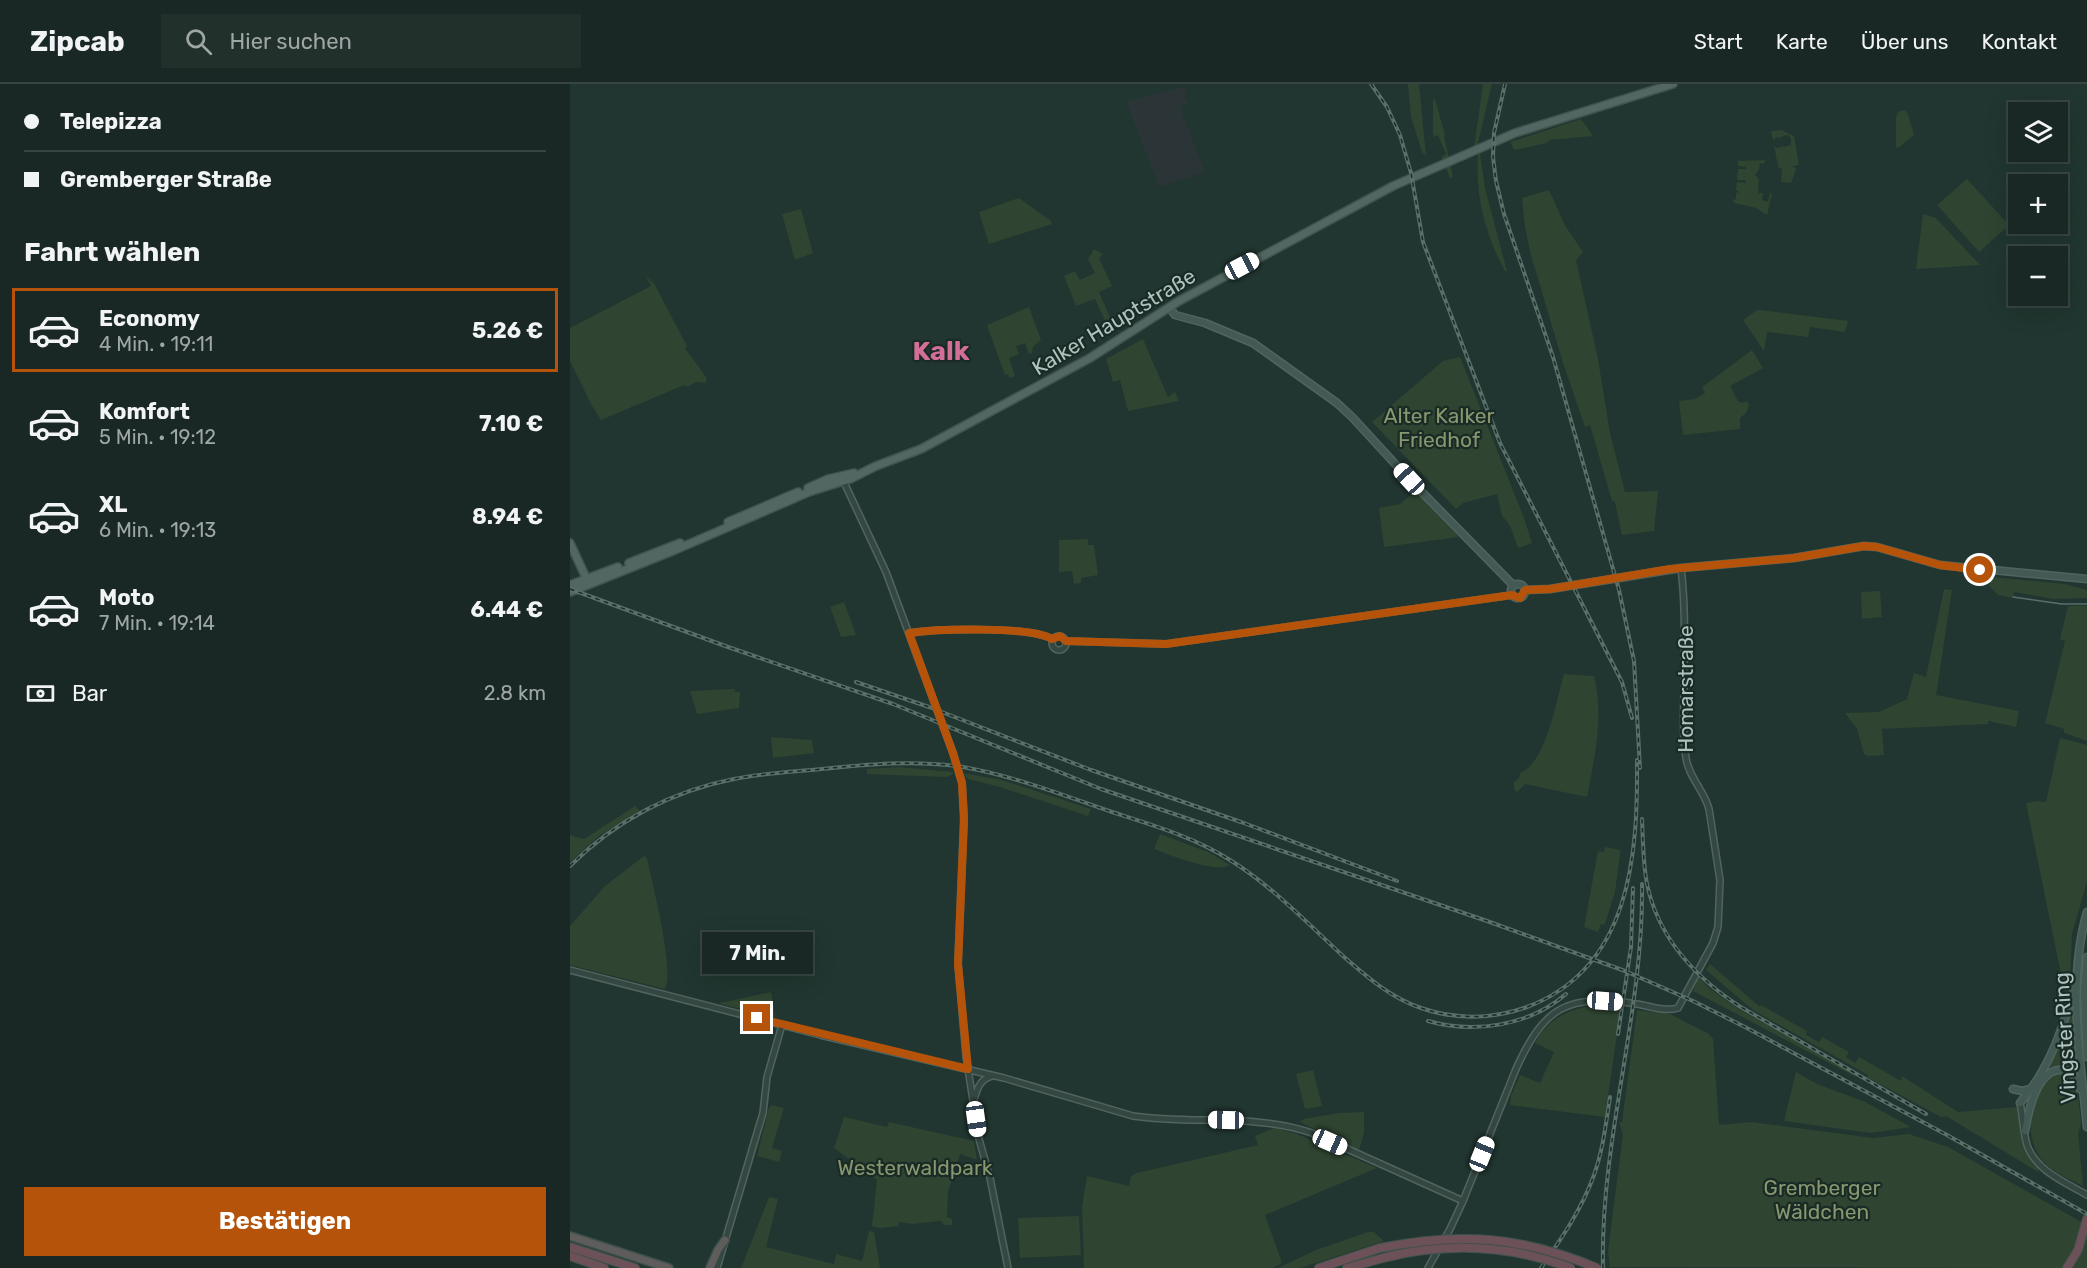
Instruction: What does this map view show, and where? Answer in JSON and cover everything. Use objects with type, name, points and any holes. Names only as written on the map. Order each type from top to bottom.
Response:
[{"type":"highway","points":[[2067,1268],[2079,1250],[2087,1219]]},
{"type":"highway","points":[[570,1236],[669,1268]]},
{"type":"highway","points":[[1319,1268],[1380,1248],[1437,1238],[1509,1242],[1544,1249],[1597,1268]]},
{"type":"highway","points":[[710,1268],[725,1240]]},
{"type":"highway","points":[[570,1246],[634,1268]]},
{"type":"highway","points":[[1347,1268],[1417,1250],[1478,1248],[1509,1251],[1571,1268]]},
{"type":"highway","points":[[570,1258],[592,1268]]},
{"type":"highway","points":[[570,1258],[604,1268]]},
{"type":"main road","name":"Kalker Hauptstraße","points":[[570,592],[588,582],[824,480],[842,478],[911,453],[958,430],[1090,358],[1168,307],[1366,199],[1532,127],[1673,84]]},
{"type":"main road","points":[[1177,315],[1179,301]]},
{"type":"main road","points":[[1168,307],[1177,315]]},
{"type":"main road","points":[[1155,316],[1177,315],[1205,323],[1253,343],[1337,403],[1513,585]]},
{"type":"main road","points":[[570,543],[588,582]]},
{"type":"main road","points":[[1525,590],[1561,588],[1682,568],[1794,558],[1851,547],[1871,546],[1940,565],[2087,581]]},
{"type":"main road","name":"Kalker Hauptstraße","points":[[570,585],[588,582]]},
{"type":"main road","points":[[1513,585],[1521,584],[1525,590]]},
{"type":"main road","points":[[1513,585],[1510,590],[1512,595],[1520,598],[1525,590]]},
{"type":"main road","name":"Vingster Ring","points":[[2087,912],[2080,946],[2077,1010],[2087,1127]]},
{"type":"main road","name":"Vingster Ring","points":[[2087,957],[2084,1002],[2087,1057]]},
{"type":"main road","points":[[2020,1103],[2056,1047],[2078,974]]},
{"type":"main road","points":[[2020,1103],[2033,1096],[2048,1075],[2059,1069],[2067,1070],[2076,1077],[2084,1098]]},
{"type":"main road","points":[[2013,1089],[2031,1089]]},
{"type":"main road","points":[[2025,1131],[2033,1096]]},
{"type":"street","points":[[842,478],[886,572],[962,783],[964,822],[958,964],[968,1069],[979,1139],[988,1170],[1008,1268]]},
{"type":"street","name":"Homarstraße","points":[[1463,1201],[1521,1058],[1531,1037],[1542,1023],[1556,1012],[1581,1001],[1621,1002],[1676,1009],[1681,1005],[1716,934],[1721,891],[1709,809],[1692,778],[1685,756],[1683,644],[1686,617],[1682,568]]},
{"type":"street","points":[[909,633],[931,630],[1014,632],[1042,634],[1052,639],[1060,636],[1066,641],[1166,644],[1512,595]]},
{"type":"street","points":[[1052,639],[1052,646],[1058,650],[1064,648],[1066,641]]},
{"type":"street","points":[[570,970],[782,1025],[968,1069],[1133,1116],[1150,1119],[1245,1120],[1292,1127],[1312,1133],[1463,1201],[1428,1268]]},
{"type":"street","points":[[717,1268],[761,1120],[767,1077],[782,1025]]},
{"type":"street","points":[[973,1101],[981,1082],[993,1076]]},
{"type":"street","points":[[2020,1103],[2029,1150],[2041,1167],[2085,1194]]},
{"type":"shaded area","points":[[1185,87],[1186,95],[1184,96],[1188,104],[1180,107],[1205,172],[1159,187],[1126,101]]},
{"type":"green space","points":[[1408,84],[1419,84],[1426,156],[1422,152],[1411,117]]},
{"type":"green space","points":[[1483,84],[1492,84],[1477,147],[1474,148]]},
{"type":"green space","points":[[1435,99],[1453,177],[1450,178],[1441,157],[1446,154],[1438,135],[1433,137],[1433,100]]},
{"type":"green space","points":[[1905,110],[1914,135],[1898,148],[1896,146],[1896,117],[1899,111]]},
{"type":"green space","points":[[1581,119],[1593,136],[1550,140],[1547,143],[1514,150],[1510,142]]},
{"type":"green space","points":[[1781,130],[1794,136],[1799,165],[1789,167],[1796,169],[1791,183],[1781,182],[1782,169],[1778,167],[1774,145],[1777,148],[1782,147],[1782,144],[1783,147],[1791,145],[1791,138],[1788,135],[1781,137],[1781,140],[1779,137],[1775,138],[1774,141],[1771,133]]},
{"type":"green space","points":[[1478,154],[1480,154],[1485,188],[1507,271],[1492,243],[1483,214],[1478,185]]},
{"type":"green space","points":[[1766,160],[1763,164],[1760,163],[1755,175],[1759,179],[1758,195],[1763,193],[1762,200],[1768,202],[1770,193],[1772,194],[1767,215],[1756,208],[1734,203],[1733,200],[1739,192],[1736,190],[1737,182],[1746,183],[1745,180],[1737,180],[1738,169],[1746,169],[1746,167],[1738,166],[1738,161]]},
{"type":"green space","points":[[1967,179],[2008,226],[1979,252],[1937,205]]},
{"type":"green space","points":[[1549,190],[1566,227],[1583,252],[1576,260],[1598,359],[1610,433],[1625,492],[1658,491],[1654,531],[1622,535],[1615,502],[1612,501],[1590,425],[1585,427],[1563,363],[1530,252],[1522,198]]},
{"type":"green space","points":[[1019,198],[1052,224],[989,244],[979,212]]},
{"type":"green space","points":[[801,209],[813,253],[795,260],[782,214]]},
{"type":"green space","points":[[1923,214],[1936,218],[1980,265],[1916,269]]},
{"type":"green space","points":[[1094,249],[1103,254],[1099,258],[1112,286],[1099,292],[1112,322],[1107,325],[1095,299],[1076,306],[1064,276],[1075,271],[1080,280],[1095,273],[1088,259]]},
{"type":"green space","points":[[648,272],[687,346],[685,348],[706,377],[706,383],[696,382],[687,387],[684,385],[601,420],[570,361],[570,328],[651,286],[645,274],[654,285]]},
{"type":"green space","points":[[1029,307],[1041,340],[1029,354],[1025,343],[1016,346],[1019,354],[1009,358],[1015,376],[1009,378],[1008,374],[1005,375],[987,325]]},
{"type":"green space","points":[[1757,310],[1848,321],[1845,332],[1810,327],[1808,337],[1767,332],[1764,351],[1743,320]]},
{"type":"green space","points":[[1143,339],[1168,397],[1175,392],[1179,401],[1128,411],[1120,380],[1113,382],[1106,359]]},
{"type":"green space","points":[[1752,350],[1763,368],[1730,386],[1738,401],[1742,403],[1747,401],[1749,405],[1746,413],[1740,418],[1740,429],[1683,435],[1679,401],[1695,399],[1705,393],[1702,387]]},
{"type":"green space","name":"Alter Kalker Friedhof","points":[[1460,357],[1532,543],[1518,548],[1510,527],[1502,516],[1497,494],[1463,503],[1456,509],[1372,422],[1443,361]]},
{"type":"green space","points":[[1415,491],[1459,537],[1384,547],[1379,508],[1400,504]]},
{"type":"green space","points":[[1088,539],[1088,545],[1094,545],[1098,575],[1081,578],[1081,583],[1074,584],[1072,571],[1059,572],[1059,540]]},
{"type":"green space","points":[[1992,577],[2065,584],[2087,590],[2087,598],[2054,599],[2014,592],[2013,598],[1998,595],[1989,586]]},
{"type":"green space","points":[[1944,589],[1952,590],[1936,695],[2019,711],[2016,727],[1988,721],[1988,724],[1882,729],[1884,755],[1867,756],[1864,754],[1857,729],[1845,713],[1879,712],[1907,699],[1914,673],[1926,677]]},
{"type":"green space","points":[[1880,591],[1882,617],[1862,619],[1861,592]]},
{"type":"green space","points":[[844,602],[856,635],[841,637],[830,607]]},
{"type":"green space","points":[[2068,606],[2087,606],[2087,741],[2064,733],[2064,729],[2045,723],[2065,641],[2060,639]]},
{"type":"green space","points":[[1564,674],[1594,676],[1597,691],[1597,737],[1587,797],[1525,784],[1517,792],[1514,789],[1514,782],[1537,757],[1544,744]]},
{"type":"green space","points":[[735,689],[735,692],[740,692],[739,708],[697,714],[690,691]]},
{"type":"green space","points":[[771,737],[812,740],[814,753],[773,758]]},
{"type":"green space","points":[[2060,738],[2087,745],[2087,881],[2072,934],[2070,982],[2066,999],[2026,803],[2046,802]]},
{"type":"green space","points":[[899,767],[953,772],[953,774],[947,777],[867,774],[867,769]]},
{"type":"green space","points":[[963,773],[1002,780],[1091,809],[1088,816],[968,779]]},
{"type":"green space","points":[[635,806],[640,811],[599,836],[570,862],[570,835],[584,839]]},
{"type":"green space","points":[[1160,834],[1208,852],[1230,865],[1215,867],[1204,865],[1154,849]]},
{"type":"green space","points":[[1605,847],[1620,850],[1620,854],[1615,892],[1605,924],[1601,924],[1598,932],[1584,927],[1598,851],[1604,852]]},
{"type":"green space","points":[[644,856],[647,858],[658,905],[665,946],[667,979],[665,989],[570,965],[570,926],[605,886]]},
{"type":"green space","points":[[1710,964],[1760,1007],[1761,1005],[1807,1031],[1806,1035],[1819,1042],[1822,1037],[1849,1052],[1846,1057],[1855,1063],[1859,1057],[1901,1081],[1902,1076],[1958,1112],[2017,1107],[2026,1145],[2039,1169],[2038,1172],[1946,1116],[1941,1117],[1867,1077],[1868,1075],[1753,1010],[1706,970]]},
{"type":"green space","points":[[1698,977],[1737,1008],[1855,1074],[1854,1076],[1693,991]]},
{"type":"green space","points":[[771,992],[775,1017],[720,1004],[720,1003]]},
{"type":"green space","points":[[2073,1002],[2078,1074],[2076,1075],[2067,1068],[2053,1069],[2050,1066]]},
{"type":"green space","points":[[1601,1005],[1621,1007],[1605,1117],[1510,1105],[1511,1096],[1520,1075],[1540,1083],[1554,1052],[1535,1043],[1540,1034],[1554,1020],[1563,1015],[1581,1008]]},
{"type":"green space","name":"Gremberger Wäldchen","points":[[1637,1010],[1670,1014],[1709,1034],[1713,1039],[1719,1125],[1751,1122],[1873,1138],[1909,1134],[1948,1147],[2087,1225],[2087,1268],[1610,1267],[1608,1251],[1623,1134],[1619,1122],[1622,1122]]},
{"type":"green space","points":[[1313,1070],[1322,1106],[1305,1109],[1296,1074]]},
{"type":"green space","points":[[2060,1071],[2071,1075],[2077,1086],[2081,1124],[2078,1134],[2083,1186],[2047,1165],[2036,1151],[2032,1138],[2032,1112],[2035,1099],[2049,1078]]},
{"type":"green space","points":[[1796,1072],[1817,1084],[1865,1102],[1911,1127],[1871,1133],[1784,1121]]},
{"type":"green space","points":[[772,1105],[784,1108],[772,1148],[782,1151],[779,1162],[757,1156],[769,1107]]},
{"type":"green space","points":[[1364,1112],[1364,1133],[1359,1150],[1300,1122],[1304,1119],[1339,1113]]},
{"type":"green space","name":"Westerwaldpark","points":[[844,1117],[887,1127],[889,1122],[974,1141],[977,1160],[960,1154],[948,1192],[947,1217],[952,1219],[952,1225],[944,1225],[941,1221],[912,1224],[899,1222],[898,1226],[880,1228],[872,1226],[877,1180],[834,1148]]},
{"type":"green space","points":[[1274,1128],[1297,1134],[1377,1168],[1265,1215],[1282,1263],[1273,1268],[1084,1268],[1082,1207],[1087,1176],[1129,1186],[1131,1176],[1137,1173],[1258,1145],[1255,1136]]},
{"type":"green space","points":[[769,1197],[778,1199],[766,1247],[834,1264],[836,1254],[862,1261],[869,1231],[874,1232],[880,1268],[741,1268]]},
{"type":"green space","points":[[1079,1216],[1081,1255],[1020,1258],[1018,1218]]},
{"type":"green space","points":[[1374,1232],[1384,1241],[1300,1268],[1278,1268],[1316,1250]]},
{"type":"tram line","points":[[2013,597],[2062,604],[2087,604]]},
{"type":"railway","points":[[1371,84],[1387,107],[1400,135],[1411,173],[1423,242],[1500,443],[1622,682],[1632,718]]},
{"type":"railway","points":[[1505,84],[1494,133],[1493,157],[1496,181],[1504,214],[1553,357],[1619,590],[1634,661],[1640,768]]},
{"type":"railway","points":[[570,589],[893,704],[1101,789],[1487,921],[1625,971],[1745,1027],[1947,1135],[2087,1214]]},
{"type":"railway","points":[[856,682],[1397,881]]},
{"type":"railway","points":[[570,866],[587,850],[625,822],[667,800],[711,784],[756,775],[875,764],[910,763],[963,767],[1038,786],[1202,845],[1230,860],[1260,881],[1352,964],[1389,993],[1410,1004],[1434,1012],[1461,1016],[1488,1016],[1527,1007],[1562,989],[1588,965],[1608,937],[1621,904],[1630,870],[1635,833],[1637,760]]},
{"type":"railway","points":[[1642,819],[1645,868],[1652,903],[1669,938],[1693,969],[1739,1006],[1926,1114]]},
{"type":"railway","points":[[1603,1268],[1608,1172],[1636,980],[1641,932],[1642,884]]},
{"type":"railway","points":[[1618,1034],[1631,947],[1633,888]]},
{"type":"railway","points":[[1428,1021],[1464,1027],[1500,1024],[1535,1014],[1566,994]]},
{"type":"railway","points":[[1541,1268],[1571,1223],[1589,1188],[1600,1156],[1610,1097]]},
{"type":"district","name":"Kalk","points":[[941,351]]},
{"type":"route","points":[[757,1018],[968,1069],[958,964],[964,822],[962,783],[909,633],[931,630],[1029,632],[1042,634],[1052,639],[1060,636],[1066,641],[1166,644],[1512,595],[1520,598],[1524,595],[1525,590],[1550,589],[1619,579],[1654,571],[1794,558],[1864,546],[1877,547],[1940,565],[1980,570]]}]
